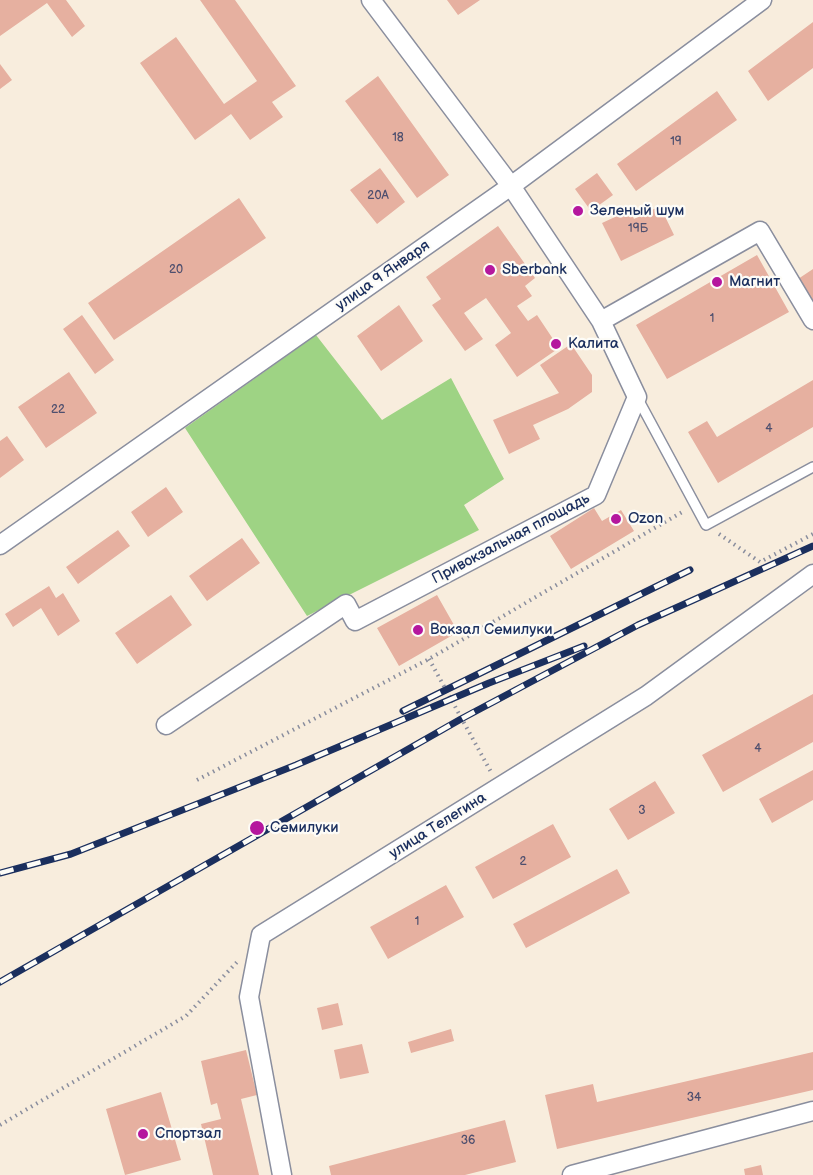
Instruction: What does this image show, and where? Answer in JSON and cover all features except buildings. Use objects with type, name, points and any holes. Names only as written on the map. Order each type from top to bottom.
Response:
[{"type":"street","points":[[371,0],[511,186],[601,321],[637,396]]},
{"type":"street","name":"улица 9 Января","points":[[0,545],[511,186],[762,0]]},
{"type":"street","points":[[601,321],[760,231],[813,320]]},
{"type":"street","name":"Привокзальная площадь","points":[[166,725],[346,603],[355,621],[596,495],[637,396]]},
{"type":"street","name":"улица Телегина","points":[[282,1175],[249,997],[261,935],[646,696],[813,574]]},
{"type":"street","points":[[572,1175],[813,1111]]},
{"type":"lane","points":[[637,396],[706,525],[813,467]]},
{"type":"path","points":[[197,780],[429,659],[695,505]]},
{"type":"path","points":[[706,525],[760,562],[813,534]]},
{"type":"path","points":[[429,659],[501,787]]},
{"type":"path","points":[[0,1125],[186,1016],[239,959]]},
{"type":"green space","points":[[316,335],[382,420],[451,378],[504,479],[464,505],[479,530],[307,616],[185,428]]},
{"type":"railway","points":[[0,982],[461,719],[638,625],[813,546]]},
{"type":"railway","points":[[403,711],[690,570]]},
{"type":"railway","points":[[0,873],[71,854],[296,765],[489,683],[584,646]]},
{"type":"place","name":"Зеленый шум","points":[[578,211]]},
{"type":"place","name":"Sberbank","points":[[490,270]]},
{"type":"place","name":"Магнит","points":[[717,282]]},
{"type":"place","name":"Калита","points":[[556,344]]},
{"type":"place","name":"Ozon","points":[[616,519]]},
{"type":"place","name":"Вокзал Семилуки","points":[[418,630]]},
{"type":"place","name":"Семилуки","points":[[257,828]]},
{"type":"place","name":"Спортзал","points":[[143,1134]]}]
